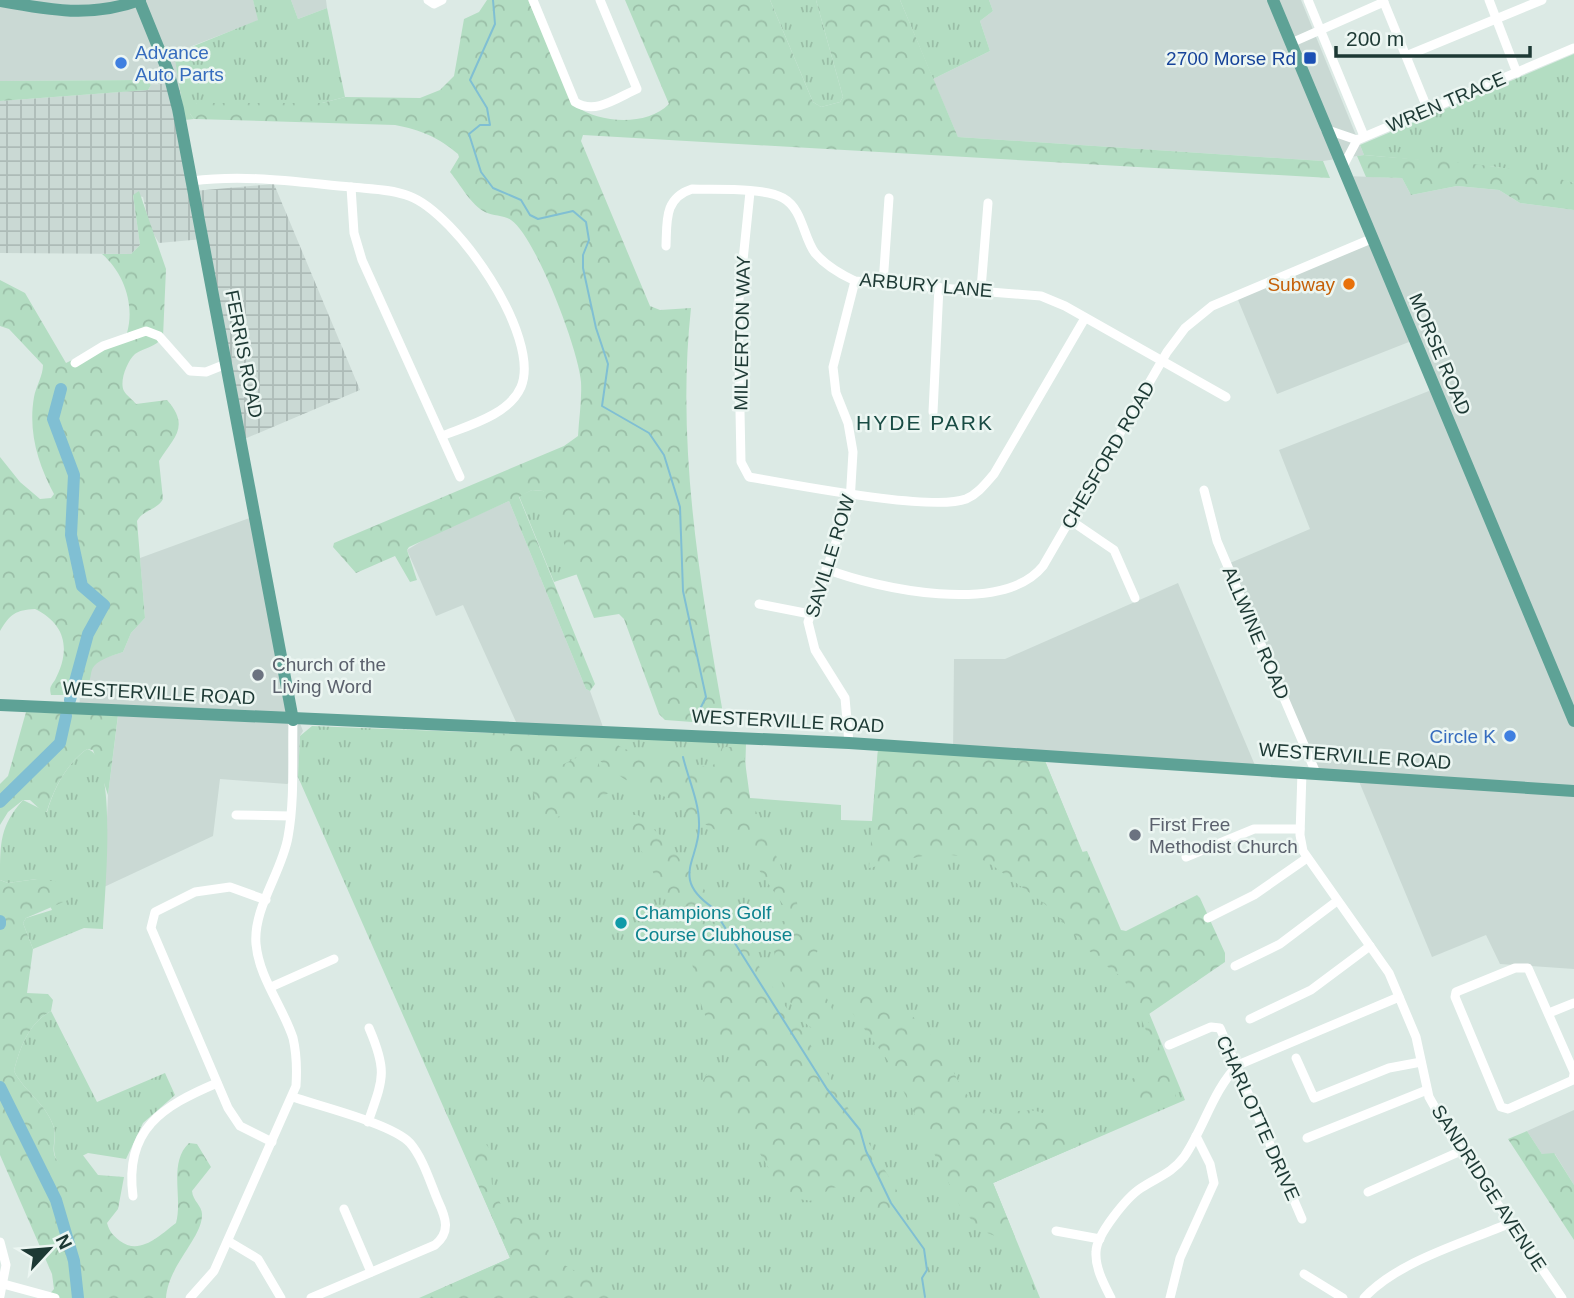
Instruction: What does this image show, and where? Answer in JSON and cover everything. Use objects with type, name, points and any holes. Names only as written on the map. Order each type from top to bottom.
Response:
[{"type":"main road","points":[[0,1],[91,13],[139,0]]},
{"type":"main road","name":"FERRIS ROAD","points":[[139,0],[169,74],[192,181],[293,720]]},
{"type":"main road","name":"MORSE ROAD","points":[[1273,0],[1324,129],[1574,721]]},
{"type":"main road","name":"WESTERVILLE ROAD","points":[[0,705],[849,743],[1574,791]]},
{"type":"street","points":[[428,0],[434,4],[442,0]]},
{"type":"street","points":[[533,0],[575,102],[589,108],[637,89],[600,0]]},
{"type":"street","points":[[1308,0],[1360,138]]},
{"type":"street","points":[[1489,0],[1517,73]]},
{"type":"street","points":[[1406,56],[1542,0]]},
{"type":"street","points":[[1290,43],[1384,1],[1428,110]]},
{"type":"street","name":"WREN TRACE","points":[[1360,138],[1574,48]]},
{"type":"street","points":[[1324,129],[1360,138]]},
{"type":"street","points":[[1341,169],[1360,138]]},
{"type":"street","points":[[192,181],[229,176],[259,177],[351,187],[409,196],[435,209],[466,241],[491,279],[523,353],[522,386],[513,400],[482,419],[442,436]]},
{"type":"street","points":[[351,187],[354,233],[362,260],[460,477]]},
{"type":"street","name":"ARBURY LANE","points":[[666,246],[668,210],[676,196],[692,189],[750,192],[784,198],[798,214],[814,252],[836,272],[855,281],[981,289],[1041,296],[1226,397]]},
{"type":"street","name":"MILVERTON WAY","points":[[750,192],[738,309],[741,463],[745,473],[851,493]]},
{"type":"street","points":[[883,284],[889,198]]},
{"type":"street","points":[[981,289],[988,203]]},
{"type":"street","name":"CHESFORD ROAD","points":[[826,569],[889,588],[983,594],[1004,592],[1038,572],[1161,362],[1185,328],[1212,306],[1371,239]]},
{"type":"street","name":"SAVILLE ROW","points":[[849,743],[848,707],[811,640],[810,614],[847,514],[851,493],[853,452],[848,423],[836,393],[833,367],[855,281]]},
{"type":"street","points":[[933,412],[939,287]]},
{"type":"street","points":[[851,493],[930,503],[965,499],[982,489],[994,474],[1085,318]]},
{"type":"street","points":[[75,363],[103,346],[146,331],[159,336],[190,371],[206,372],[226,364]]},
{"type":"street","name":"ALLWINE ROAD","points":[[1204,490],[1217,541],[1316,773]]},
{"type":"street","points":[[1070,520],[1114,550],[1135,598]]},
{"type":"street","points":[[759,604],[810,614]]},
{"type":"street","points":[[190,1298],[214,1270],[293,1097],[297,1060],[292,1038],[256,943],[260,917],[284,856],[290,816],[293,720]]},
{"type":"street","name":"SANDRIDGE AVENUE","points":[[1302,772],[1300,829],[1307,858],[1389,973],[1416,1037],[1427,1090],[1461,1151],[1562,1298]]},
{"type":"street","points":[[236,815],[290,816]]},
{"type":"street","points":[[1186,857],[1254,829],[1300,829]]},
{"type":"street","points":[[1208,919],[1254,895],[1307,858]]},
{"type":"street","points":[[267,900],[230,887],[195,892],[153,915],[151,932],[217,1083],[240,1126],[272,1142]]},
{"type":"street","points":[[1235,966],[1280,944],[1337,901]]},
{"type":"street","points":[[1250,1019],[1311,990],[1370,946]]},
{"type":"street","points":[[271,987],[334,959]]},
{"type":"street","points":[[1515,968],[1528,968],[1549,1013],[1574,1075],[1508,1109],[1502,1107],[1455,997],[1456,992],[1515,968]]},
{"type":"street","points":[[1111,1298],[1098,1266],[1096,1253],[1100,1240],[1125,1202],[1141,1188],[1172,1172],[1196,1136],[1226,1077],[1238,1065],[1399,997]]},
{"type":"street","points":[[1549,1013],[1574,1003]]},
{"type":"street","name":"CHARLOTTE DRIVE","points":[[1169,1045],[1210,1027],[1220,1028],[1302,1219]]},
{"type":"street","points":[[368,1122],[382,1082],[383,1067],[369,1028]]},
{"type":"street","points":[[1296,1058],[1314,1098],[1389,1068],[1421,1062]]},
{"type":"street","points":[[133,1196],[131,1164],[138,1141],[153,1120],[170,1104],[217,1083]]},
{"type":"street","points":[[1307,1138],[1427,1090]]},
{"type":"street","points":[[293,1097],[368,1122],[408,1140],[417,1153],[444,1214],[445,1232],[435,1245],[311,1298]]},
{"type":"street","points":[[1170,1298],[1180,1258],[1214,1184],[1210,1164],[1196,1136]]},
{"type":"street","points":[[1368,1192],[1461,1151]]},
{"type":"street","points":[[345,1209],[371,1272]]},
{"type":"street","points":[[1364,1298],[1378,1283],[1401,1270],[1510,1223]]},
{"type":"street","points":[[1056,1231],[1100,1240]]},
{"type":"street","points":[[228,1241],[258,1259],[281,1298]]},
{"type":"street","points":[[0,1242],[0,1296]]},
{"type":"street","points":[[1304,1274],[1343,1298]]},
{"type":"street","points":[[1,1284],[55,1298]]},
{"type":"street","points":[[1546,1298],[1555,1290]]},
{"type":"shaded area","points":[[0,0],[253,0],[259,20],[174,53],[179,82],[151,85],[145,80],[0,81]]},
{"type":"shaded area","points":[[291,0],[326,0],[327,8],[298,19]]},
{"type":"shaded area","points":[[989,0],[1301,0],[1364,155],[1323,161],[958,137],[933,79],[990,51],[980,21],[993,11]]},
{"type":"shaded area","points":[[179,82],[194,191],[274,184],[360,390],[242,440],[203,239],[159,243],[150,228],[143,197],[133,195],[140,245],[131,254],[0,253],[0,101],[148,90],[151,85]]},
{"type":"shaded area","points":[[1345,176],[1402,178],[1411,195],[1457,186],[1499,190],[1520,203],[1574,210],[1574,969],[1500,964],[1486,935],[1432,957],[1358,779],[1319,776],[1230,563],[1310,529],[1279,450],[1434,389],[1414,340],[1277,394],[1236,295],[1371,238]]},
{"type":"shaded area","points":[[509,501],[586,689],[590,691],[607,738],[521,733],[463,605],[436,616],[407,550],[430,536]]},
{"type":"shaded area","points":[[255,516],[292,703],[303,731],[300,736],[298,777],[287,784],[220,779],[213,836],[104,887],[108,795],[118,716],[79,714],[80,695],[85,691],[91,667],[98,660],[123,652],[131,633],[145,618],[140,558]]},
{"type":"shaded area","points":[[1178,583],[1257,770],[953,755],[954,659],[1005,659]]},
{"type":"shaded area","points":[[1574,1110],[1574,1185],[1555,1154],[1542,1154],[1527,1131]]},
{"type":"green space","points":[[253,0],[291,0],[298,19],[327,8],[345,97],[322,103],[197,103],[190,114],[194,119],[185,120],[174,54],[258,20]]},
{"type":"green space","points":[[487,0],[528,0],[575,106],[609,119],[648,116],[669,104],[625,0],[770,0],[813,102],[821,107],[840,102],[843,97],[816,0],[900,0],[958,137],[1323,161],[1330,178],[583,135],[581,141],[650,306],[660,310],[691,308],[686,411],[693,514],[724,719],[720,724],[665,720],[659,714],[624,619],[619,614],[594,618],[543,491],[532,490],[519,497],[595,684],[590,691],[586,689],[509,501],[409,547],[407,550],[417,580],[410,582],[395,556],[356,573],[333,547],[334,543],[564,446],[578,436],[581,382],[573,346],[544,271],[521,231],[508,218],[485,212],[475,204],[450,172],[459,157],[458,154],[421,132],[395,125],[194,119],[190,114],[191,106],[197,103],[322,103],[345,97],[420,98],[440,90],[454,76],[464,19],[479,12]]},
{"type":"green space","points":[[770,0],[816,0],[843,97],[840,102],[821,107],[813,102]]},
{"type":"green space","points":[[900,0],[989,0],[993,11],[980,21],[990,51],[933,79]]},
{"type":"green space","points":[[1574,54],[1574,183],[1497,167],[1364,155],[1360,145]]},
{"type":"green space","points":[[146,80],[151,85],[148,90],[0,101],[0,81]]},
{"type":"green space","points":[[1357,156],[1470,164],[1549,176],[1574,183],[1574,210],[1520,203],[1499,190],[1457,186],[1411,195],[1402,178],[1366,177]]},
{"type":"green space","points":[[139,191],[166,269],[163,337],[132,357],[122,382],[125,393],[136,404],[167,400],[174,409],[179,425],[174,439],[159,461],[163,499],[137,521],[145,618],[131,633],[123,652],[94,666],[90,681],[80,695],[51,695],[50,690],[60,669],[64,648],[63,639],[53,622],[35,609],[28,610],[14,614],[0,631],[0,457],[20,482],[40,499],[51,498],[54,494],[43,471],[33,435],[32,410],[43,365],[9,329],[0,326],[0,280],[25,293],[66,363],[127,333],[130,312],[126,290],[116,270],[102,254],[131,254],[140,245],[133,195]]},
{"type":"green space","points":[[532,490],[543,491],[547,495],[578,574],[554,582],[519,496]]},
{"type":"green space","points":[[26,712],[118,715],[108,795],[93,750],[87,749],[73,761],[62,777],[47,811],[44,813],[30,800],[23,800],[8,812],[0,825],[0,784],[8,776]]},
{"type":"green space","points":[[312,726],[746,743],[745,778],[750,798],[841,805],[841,820],[872,821],[878,750],[1045,761],[1185,1100],[993,1183],[1040,1298],[419,1298],[510,1258],[298,777],[300,736]]},
{"type":"green space","points":[[493,733],[607,738],[624,749],[710,768],[717,761],[722,747],[743,747],[750,798],[797,902],[798,912],[788,912],[741,844],[692,817],[670,799],[624,779],[596,758],[611,792],[547,822],[528,782],[584,754],[501,753],[490,743],[489,736]]},
{"type":"green space","points":[[87,749],[97,758],[103,776],[106,801],[107,861],[103,929],[84,928],[33,949],[23,923],[26,918],[52,910],[37,879],[8,883],[0,880],[3,836],[15,809],[23,800],[47,812],[62,777],[73,761]]},
{"type":"green space","points":[[878,750],[1045,761],[1082,852],[1087,851],[1121,930],[1126,931],[1197,895],[1200,898],[1225,953],[1225,962],[1149,1014],[1148,1021],[1175,1087],[1176,1096],[1166,1105],[1146,1110],[1127,1093],[1128,1081],[1141,1074],[1156,1075],[1160,1071],[1160,1063],[1124,979],[1096,958],[1050,908],[981,859],[936,853],[869,868]]},
{"type":"green space","points":[[627,815],[638,815],[662,837],[728,919],[809,1042],[906,1206],[903,1213],[876,1210],[860,1195],[838,1187],[831,1188],[814,1201],[780,1197],[770,1170],[733,1110],[705,1090],[703,1081],[710,1068],[732,1069],[735,1063],[705,1015],[686,933],[635,839]]},
{"type":"green space","points":[[37,879],[59,882],[69,891],[68,900],[26,918],[23,923],[33,949],[27,993],[48,994],[53,1000],[51,1011],[37,1022],[26,1036],[14,1071],[50,1117],[57,1160],[62,1165],[82,1154],[98,1175],[124,1177],[118,1209],[107,1223],[120,1241],[135,1246],[150,1242],[176,1223],[179,1160],[189,1143],[197,1144],[211,1167],[192,1191],[202,1213],[200,1225],[172,1275],[166,1298],[46,1298],[54,1289],[52,1274],[0,1155],[0,880],[8,883]]},
{"type":"green space","points":[[783,921],[806,925],[816,930],[823,939],[811,965],[832,1009],[831,1020],[817,1030],[798,1014],[783,985],[773,937],[774,925]]},
{"type":"green space","points":[[861,992],[885,999],[916,1020],[941,1049],[964,1091],[984,1109],[999,1114],[1036,1111],[1058,1121],[1077,1136],[1078,1146],[993,1183],[1015,1237],[1010,1242],[980,1230],[960,1206],[889,1062],[845,1003],[847,995]]},
{"type":"green space","points":[[51,1011],[97,1102],[165,1073],[175,1095],[143,1123],[126,1159],[88,1153],[62,1166],[55,1156],[54,1131],[50,1117],[14,1071],[26,1036],[43,1016]]},
{"type":"green space","points":[[1527,1131],[1542,1154],[1554,1153],[1574,1185],[1574,1240],[1508,1139]]},
{"type":"green space","points":[[484,1142],[490,1149],[492,1186],[506,1215],[522,1219],[539,1229],[552,1258],[593,1281],[613,1298],[430,1298],[434,1292],[510,1258],[463,1150]]},
{"type":"waterway","points":[[493,0],[495,24],[470,80],[487,108],[490,125],[480,125],[469,134],[481,172],[493,188],[521,200],[530,215],[538,219],[573,211],[586,222],[589,240],[583,255],[583,268],[596,328],[608,364],[602,406],[649,433],[664,455],[680,507],[683,591],[706,697],[696,717]]},
{"type":"waterway","points":[[61,389],[53,419],[74,475],[71,535],[82,586],[104,605],[88,634],[70,700]]},
{"type":"waterway","points":[[0,802],[60,743],[66,716]]},
{"type":"waterway","points":[[683,757],[699,815],[698,836],[690,867],[692,886],[712,907],[827,1089],[860,1130],[866,1151],[891,1203],[924,1249],[927,1270],[922,1278],[925,1297]]},
{"type":"waterway","points":[[0,1087],[56,1200],[74,1261],[78,1298]]},
{"type":"place","name":"2700 Morse Rd","points":[[1310,58]]},
{"type":"place","name":"Advance Auto Parts","points":[[121,63]]},
{"type":"place","name":"Subway","points":[[1349,284]]},
{"type":"place","name":"Church of the Living Word","points":[[258,675]]},
{"type":"place","name":"Circle K","points":[[1510,736]]},
{"type":"place","name":"First Free Methodist Church","points":[[1135,835]]},
{"type":"place","name":"Champions Golf Course Clubhouse","points":[[621,923]]},
{"type":"district","name":"HYDE PARK","points":[[925,422]]}]
